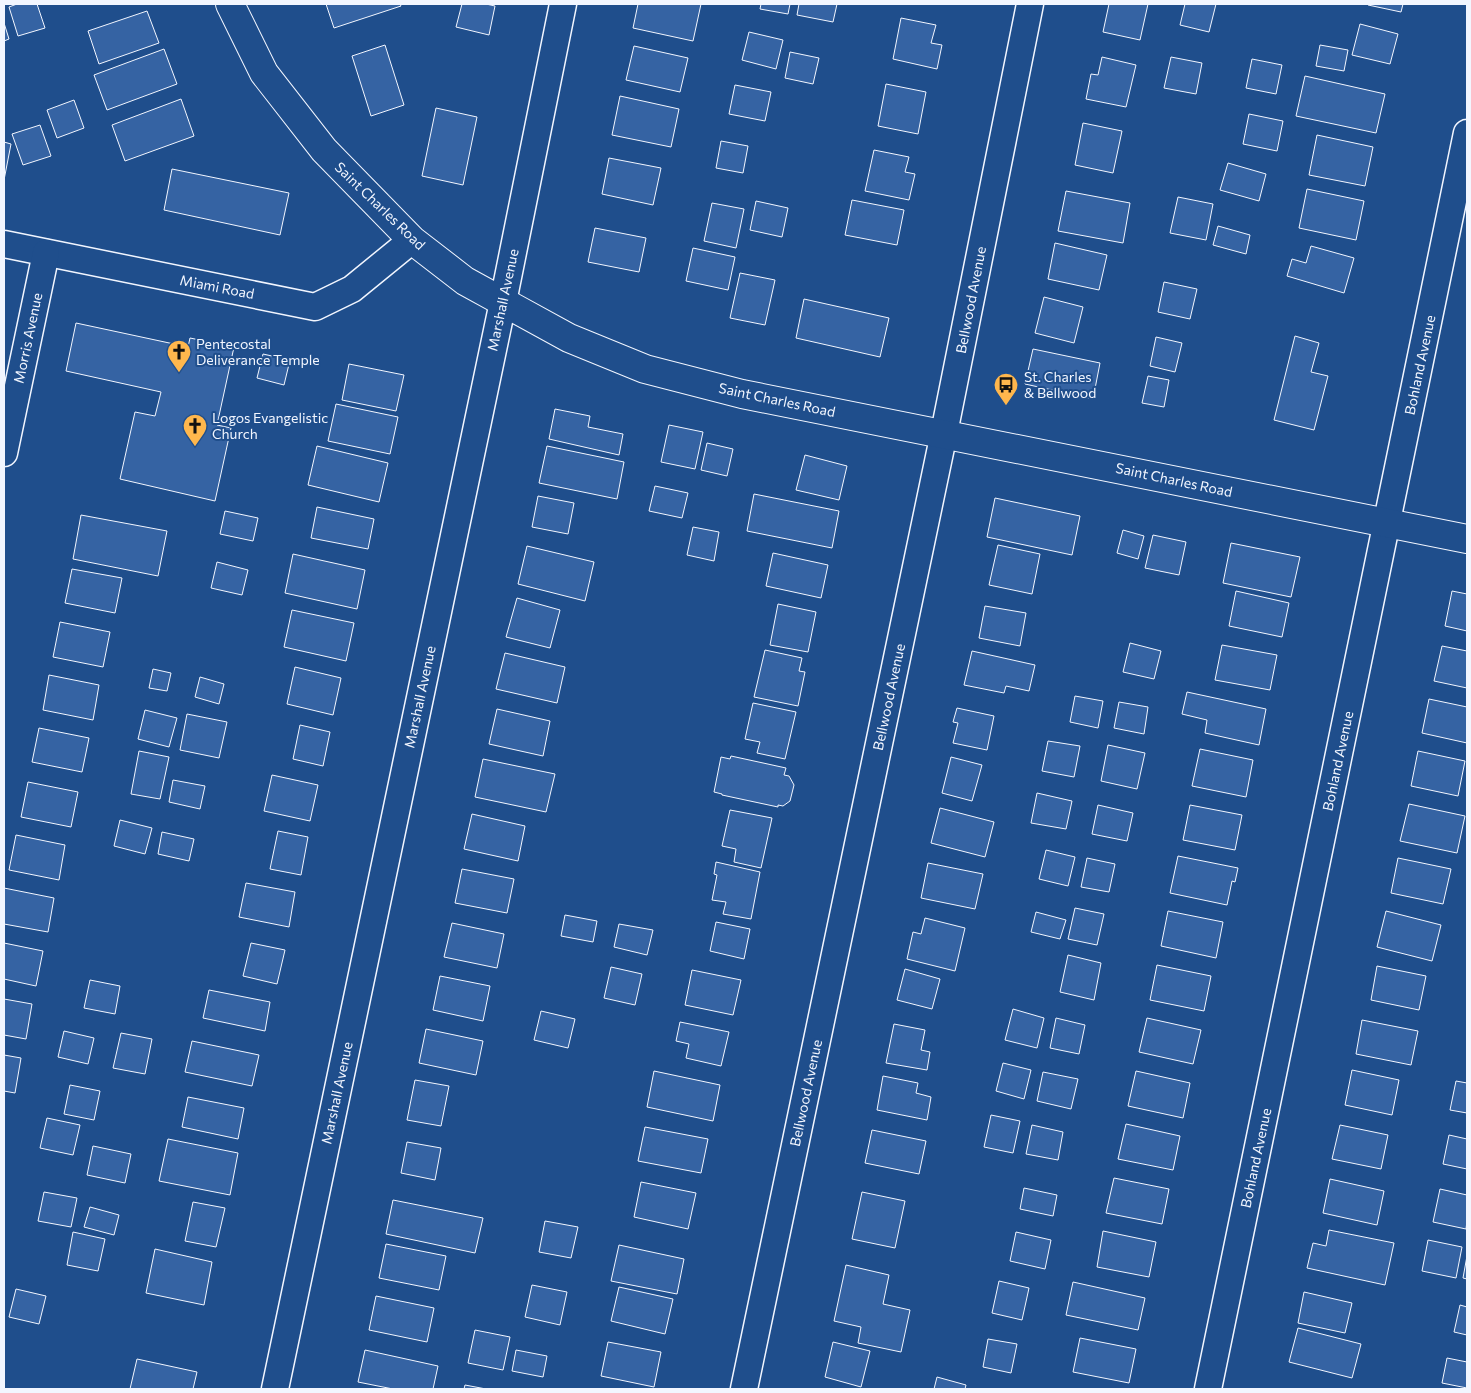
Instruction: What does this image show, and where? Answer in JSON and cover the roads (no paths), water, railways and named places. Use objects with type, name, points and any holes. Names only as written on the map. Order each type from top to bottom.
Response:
[{"type":"main road","name":"Saint Charles Road","points":[[230,4],[264,73],[324,150],[412,240],[465,281],[569,338],[645,368],[742,394],[1467,539]]},
{"type":"street","name":"Marshall Avenue","points":[[275,1389],[564,4]]},
{"type":"street","name":"Bellwood Avenue","points":[[744,1389],[944,433],[1030,4]]},
{"type":"street","name":"Bohland Avenue","points":[[1208,1389],[1467,133]]},
{"type":"street","name":"Miami Road","points":[[4,244],[315,307],[352,288],[412,240]]},
{"type":"street","name":"Morris Avenue","points":[[4,453],[46,252]]},
{"type":"place","name":"Pentecostal Deliverance Temple","points":[[179,373]]},
{"type":"place","name":"St. Charles & Bellwood","points":[[1006,406]]},
{"type":"place","name":"Logos Evangelistic Church","points":[[195,447]]}]
